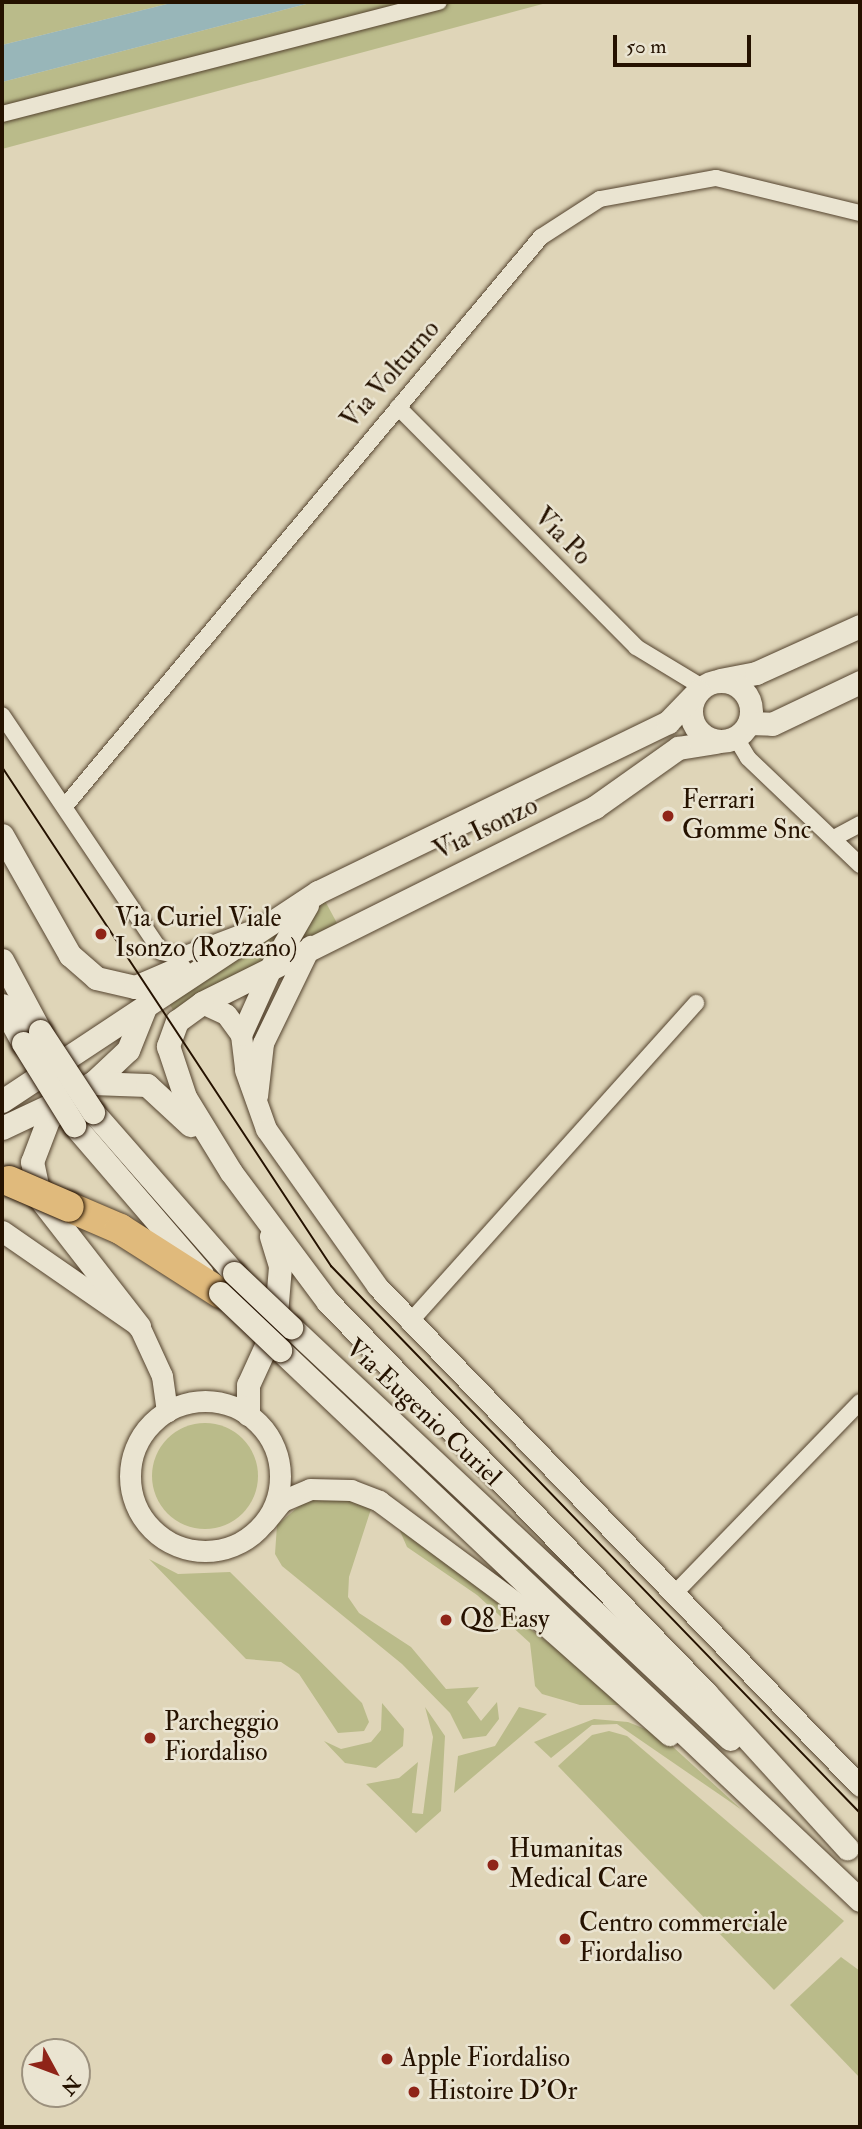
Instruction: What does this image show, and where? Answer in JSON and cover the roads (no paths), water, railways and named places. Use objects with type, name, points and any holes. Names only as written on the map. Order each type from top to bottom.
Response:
[{"type":"highway","points":[[5,1179],[120,1229],[227,1283]]},
{"type":"main road","points":[[706,686],[746,693],[734,734],[694,726],[691,708],[706,686],[756,673],[860,626]]},
{"type":"main road","name":"Via Isonzo","points":[[231,1172],[173,1073],[169,1046],[177,1021],[202,1003],[273,964],[595,807],[690,742],[772,724],[860,682]]},
{"type":"main road","name":"Via Isonzo","points":[[2,1101],[97,1035],[318,892],[668,722],[706,686]]},
{"type":"main road","points":[[2,835],[71,955],[115,985],[151,982],[279,918]]},
{"type":"main road","name":"Via Isonzo","points":[[273,964],[296,917],[318,892]]},
{"type":"main road","name":"Via Eugenio Curiel","points":[[2,960],[32,1037],[83,1119],[227,1283],[280,1350],[860,1900]]},
{"type":"main road","name":"Via Eugenio Curiel","points":[[2,1005],[32,1037]]},
{"type":"main road","points":[[2,1128],[92,1083],[128,1050],[146,1005]]},
{"type":"main road","points":[[92,1083],[147,1085],[231,1172],[265,1221],[344,1321],[725,1712],[854,1854]]},
{"type":"main road","points":[[65,1098],[38,1138],[32,1162],[40,1199],[139,1326]]},
{"type":"main road","points":[[248,1414],[248,1385],[275,1326],[279,1283],[265,1221]]},
{"type":"main road","name":"Via Eugenio Curiel","points":[[227,1283],[292,1327],[854,1854]]},
{"type":"street","points":[[2,114],[439,2]]},
{"type":"street","name":"Via Volturno","points":[[65,806],[541,237],[600,199],[716,178],[860,213]]},
{"type":"street","name":"Via Po","points":[[398,407],[636,647],[706,686]]},
{"type":"street","points":[[2,715],[160,952],[180,956],[279,918]]},
{"type":"street","points":[[734,734],[748,758],[860,865]]},
{"type":"street","points":[[834,838],[860,824]]},
{"type":"street","points":[[256,1105],[263,1043],[310,946]]},
{"type":"street","points":[[241,1035],[273,964]]},
{"type":"street","points":[[202,1003],[226,1014],[241,1035]]},
{"type":"street","points":[[409,1323],[696,1003]]},
{"type":"street","name":"Via Eugenio Curiel","points":[[241,1035],[256,1105],[285,1159],[350,1252],[409,1323],[860,1786]]},
{"type":"street","points":[[2,1231],[139,1326],[162,1376],[167,1412]]},
{"type":"street","points":[[265,1522],[277,1501],[279,1465],[266,1431],[248,1414],[208,1401],[167,1412],[151,1424],[132,1461],[134,1502],[144,1520],[166,1540],[195,1551],[234,1546],[265,1522],[282,1501],[310,1489],[351,1490],[379,1501],[543,1623],[670,1735]]},
{"type":"street","points":[[674,1594],[860,1402]]},
{"type":"water","points":[[175,2],[314,2],[2,82],[2,45]]},
{"type":"tram line","points":[[2,767],[331,1266],[860,1813]]},
{"type":"place","name":"Ferrari Gomme Snc","points":[[668,816]]},
{"type":"place","name":"Via Curiel Viale Isonzo (Rozzano)","points":[[101,934]]},
{"type":"place","name":"Q8 Easy","points":[[446,1620]]},
{"type":"place","name":"Parcheggio Fiordaliso","points":[[150,1738]]},
{"type":"place","name":"Humanitas Medical Care","points":[[493,1865]]},
{"type":"place","name":"Centro commerciale Fiordaliso","points":[[565,1939]]},
{"type":"place","name":"Apple Fiordaliso","points":[[387,2059]]},
{"type":"place","name":"Histoire D'Or","points":[[414,2092]]}]
